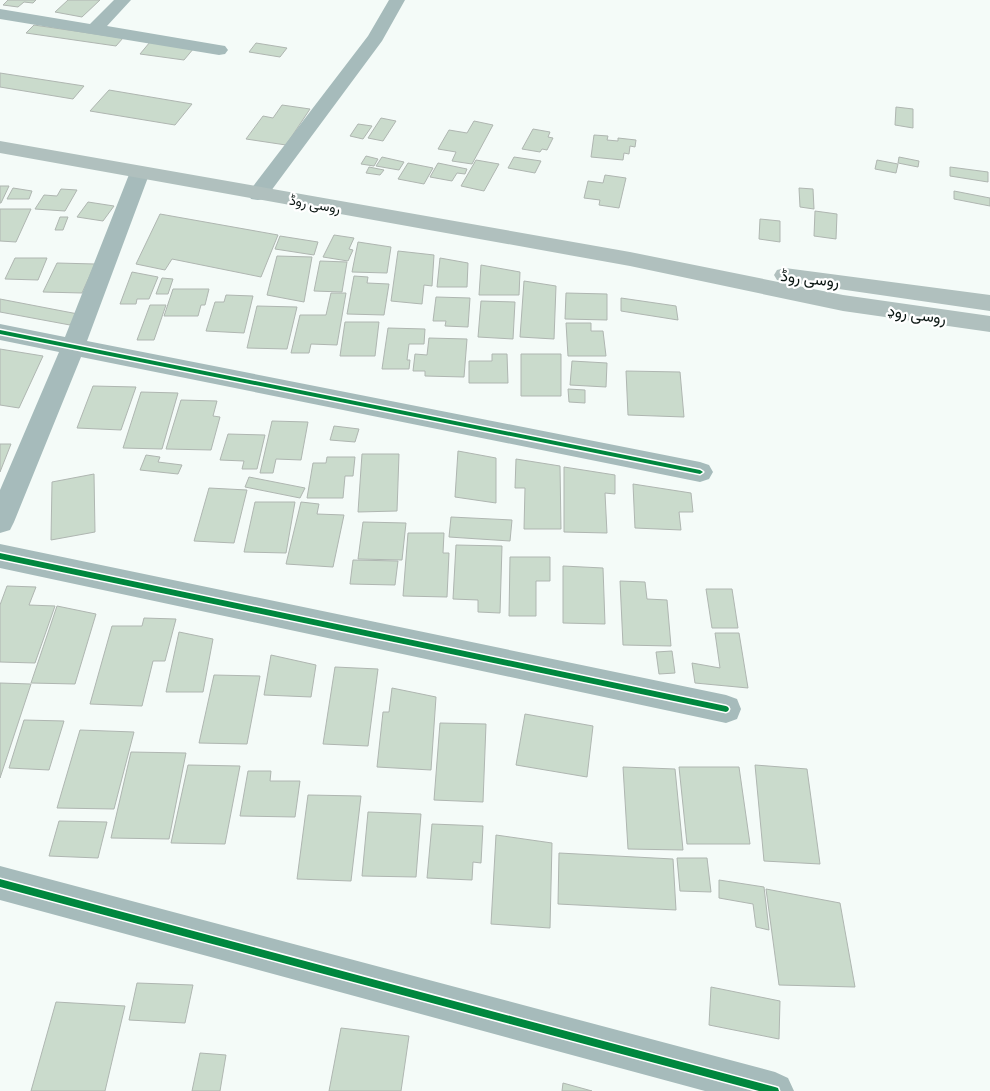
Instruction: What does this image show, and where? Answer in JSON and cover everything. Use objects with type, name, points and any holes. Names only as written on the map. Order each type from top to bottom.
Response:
[{"type":"main road","name":"روسی روڈ","points":[[0,147],[630,259],[843,303]]},
{"type":"main road","name":"روسی روڈ","points":[[630,259],[837,281],[990,303]]},
{"type":"main road","name":"روسی روډ","points":[[843,303],[990,324]]},
{"type":"street","points":[[95,29],[123,0]]},
{"type":"street","points":[[258,194],[376,37],[397,0]]},
{"type":"street","points":[[0,14],[218,50]]},
{"type":"street","points":[[0,522],[73,347],[140,172]]},
{"type":"street","points":[[0,332],[700,472]]},
{"type":"street","points":[[0,556],[726,709]]},
{"type":"street","points":[[0,883],[774,1091]]},
{"type":"building","points":[[8,0],[36,0],[33,3],[24,2],[18,7],[3,5]]},
{"type":"building","points":[[68,0],[100,0],[82,17],[55,12]]},
{"type":"building","points":[[34,25],[123,38],[116,46],[26,33]]},
{"type":"building","points":[[150,42],[194,48],[184,60],[140,54]]},
{"type":"building","points":[[256,43],[287,48],[280,57],[249,52]]},
{"type":"building","points":[[0,73],[84,86],[73,99],[0,87]]},
{"type":"building","points":[[109,90],[192,104],[175,125],[90,111]]},
{"type":"building","points":[[282,105],[310,109],[286,145],[246,139],[263,116],[273,118]]},
{"type":"building","points":[[896,107],[913,109],[913,128],[895,125]]},
{"type":"building","points":[[381,118],[396,121],[383,141],[368,138]]},
{"type":"building","points":[[474,121],[493,125],[472,164],[452,161],[456,152],[438,149],[449,130],[467,133]]},
{"type":"building","points":[[358,124],[372,126],[363,139],[350,136]]},
{"type":"building","points":[[533,129],[550,132],[548,137],[553,138],[547,150],[542,149],[540,152],[522,149]]},
{"type":"building","points":[[594,135],[608,136],[607,140],[618,141],[618,138],[636,140],[635,147],[630,146],[629,154],[624,153],[623,160],[591,157]]},
{"type":"building","points":[[366,156],[378,159],[374,166],[361,164]]},
{"type":"building","points":[[382,157],[404,162],[399,170],[376,166]]},
{"type":"building","points":[[514,157],[541,161],[535,173],[508,168]]},
{"type":"building","points":[[899,157],[919,161],[918,167],[898,163]]},
{"type":"building","points":[[476,160],[499,164],[484,191],[461,186]]},
{"type":"building","points":[[877,160],[898,164],[896,173],[875,169]]},
{"type":"building","points":[[408,163],[433,168],[424,184],[398,179]]},
{"type":"building","points":[[438,163],[467,169],[465,174],[457,173],[452,181],[430,177]]},
{"type":"building","points":[[369,167],[384,170],[380,175],[366,173]]},
{"type":"building","points":[[950,167],[988,172],[988,182],[950,176]]},
{"type":"building","points":[[605,175],[626,178],[619,208],[599,205],[600,200],[584,198],[588,181],[603,183]]},
{"type":"building","points":[[0,186],[9,186],[1,203],[0,203]]},
{"type":"building","points":[[13,188],[32,191],[29,199],[7,199]]},
{"type":"building","points":[[799,188],[813,189],[814,209],[800,207]]},
{"type":"building","points":[[61,189],[77,190],[65,211],[35,209],[44,195],[57,196]]},
{"type":"building","points":[[954,191],[990,198],[990,206],[954,199]]},
{"type":"building","points":[[88,202],[114,206],[103,221],[77,217]]},
{"type":"building","points":[[0,209],[31,209],[16,242],[0,241]]},
{"type":"building","points":[[815,211],[837,214],[836,239],[814,236]]},
{"type":"building","points":[[160,214],[278,235],[261,277],[172,259],[165,270],[136,264]]},
{"type":"building","points":[[60,217],[68,217],[63,230],[55,230]]},
{"type":"building","points":[[760,219],[780,221],[780,242],[759,239]]},
{"type":"building","points":[[334,235],[354,238],[349,249],[353,250],[348,261],[323,257]]},
{"type":"building","points":[[280,236],[318,242],[314,255],[275,249]]},
{"type":"building","points":[[358,242],[391,247],[387,273],[352,272]]},
{"type":"building","points":[[398,251],[434,255],[432,286],[424,285],[422,304],[391,301]]},
{"type":"building","points":[[277,256],[312,257],[304,302],[267,295]]},
{"type":"building","points":[[15,258],[47,258],[38,280],[5,279]]},
{"type":"building","points":[[440,258],[468,263],[467,287],[437,287]]},
{"type":"building","points":[[320,261],[347,262],[342,292],[314,291]]},
{"type":"building","points":[[57,263],[95,264],[82,293],[43,292]]},
{"type":"building","points":[[481,265],[520,272],[519,295],[479,295]]},
{"type":"building","points":[[132,272],[158,277],[149,299],[137,299],[136,304],[120,304]]},
{"type":"building","points":[[354,276],[368,277],[367,283],[389,284],[384,315],[347,314]]},
{"type":"building","points":[[162,278],[173,279],[168,294],[156,294]]},
{"type":"building","points":[[524,281],[556,286],[554,339],[520,337]]},
{"type":"building","points":[[173,289],[209,289],[205,305],[201,305],[198,316],[164,316]]},
{"type":"building","points":[[331,293],[346,293],[337,345],[311,344],[309,353],[291,353],[300,315],[326,315]]},
{"type":"building","points":[[566,293],[607,294],[607,320],[565,319]]},
{"type":"building","points":[[226,295],[253,296],[244,333],[206,331],[215,302],[224,302]]},
{"type":"building","points":[[436,297],[470,298],[468,327],[445,326],[446,321],[433,321]]},
{"type":"building","points":[[621,298],[676,306],[678,320],[621,311]]},
{"type":"building","points":[[0,299],[78,314],[70,325],[0,312]]},
{"type":"building","points":[[481,301],[515,302],[513,339],[478,337]]},
{"type":"building","points":[[150,305],[166,305],[154,340],[137,340]]},
{"type":"building","points":[[257,306],[297,307],[287,349],[247,348]]},
{"type":"building","points":[[345,322],[379,322],[375,356],[340,356]]},
{"type":"building","points":[[566,323],[591,323],[591,331],[603,331],[606,356],[568,356]]},
{"type":"building","points":[[388,328],[425,329],[424,344],[409,344],[407,360],[410,360],[409,369],[382,369]]},
{"type":"building","points":[[429,338],[467,339],[464,377],[425,376],[425,371],[413,371],[415,354],[427,355]]},
{"type":"building","points":[[0,349],[43,356],[19,408],[0,405]]},
{"type":"building","points":[[492,354],[507,354],[508,383],[469,383],[469,361],[492,361]]},
{"type":"building","points":[[521,354],[561,354],[561,396],[521,396]]},
{"type":"building","points":[[572,361],[607,363],[606,387],[570,385]]},
{"type":"building","points":[[626,371],[680,372],[684,417],[628,415]]},
{"type":"building","points":[[93,386],[136,387],[121,430],[77,428]]},
{"type":"building","points":[[568,389],[585,390],[585,403],[569,402]]},
{"type":"building","points":[[141,392],[178,393],[162,449],[123,448]]},
{"type":"building","points":[[181,400],[217,401],[213,416],[220,417],[211,450],[166,449]]},
{"type":"building","points":[[272,421],[308,422],[301,460],[276,459],[273,473],[260,473]]},
{"type":"building","points":[[334,426],[359,429],[355,442],[330,440]]},
{"type":"building","points":[[228,434],[265,435],[257,469],[242,469],[244,461],[220,460]]},
{"type":"building","points":[[0,444],[11,444],[0,472]]},
{"type":"building","points":[[458,451],[496,458],[496,503],[455,497]]},
{"type":"building","points":[[362,454],[399,454],[397,511],[358,512]]},
{"type":"building","points":[[146,455],[160,457],[158,462],[182,465],[178,474],[140,470]]},
{"type":"building","points":[[327,457],[355,457],[353,476],[345,476],[343,498],[307,498],[313,463],[326,463]]},
{"type":"building","points":[[516,459],[560,466],[561,529],[524,529],[525,488],[515,488]]},
{"type":"building","points":[[564,467],[615,475],[615,494],[605,493],[607,533],[564,532]]},
{"type":"building","points":[[94,474],[95,532],[51,540],[52,482]]},
{"type":"building","points":[[249,477],[305,488],[300,498],[245,487]]},
{"type":"building","points":[[633,484],[691,493],[693,512],[679,512],[681,530],[635,528]]},
{"type":"building","points":[[209,488],[247,490],[234,543],[194,541]]},
{"type":"building","points":[[255,502],[295,502],[286,553],[244,552]]},
{"type":"building","points":[[301,502],[319,504],[317,514],[344,515],[333,567],[286,564]]},
{"type":"building","points":[[451,517],[512,520],[510,541],[449,537]]},
{"type":"building","points":[[363,522],[406,523],[402,560],[358,559]]},
{"type":"building","points":[[408,533],[444,533],[443,553],[449,553],[447,597],[403,596]]},
{"type":"building","points":[[456,545],[502,546],[500,613],[478,612],[478,600],[453,599]]},
{"type":"building","points":[[510,557],[550,557],[550,581],[536,581],[536,616],[509,616]]},
{"type":"building","points":[[353,560],[398,561],[395,585],[350,584]]},
{"type":"building","points":[[563,566],[603,568],[605,624],[563,623]]},
{"type":"building","points":[[620,581],[645,582],[647,599],[667,600],[671,646],[623,645]]},
{"type":"building","points":[[7,586],[36,587],[29,605],[55,606],[35,663],[0,662],[0,605]]},
{"type":"building","points":[[706,589],[732,589],[738,628],[712,628]]},
{"type":"building","points":[[57,606],[96,614],[75,684],[31,683]]},
{"type":"building","points":[[144,618],[176,619],[165,661],[153,661],[142,706],[90,704],[112,626],[142,626]]},
{"type":"building","points":[[179,632],[213,639],[203,692],[166,692]]},
{"type":"building","points":[[715,633],[739,633],[748,688],[695,683],[692,663],[720,668]]},
{"type":"building","points":[[672,651],[675,673],[659,674],[656,652]]},
{"type":"building","points":[[271,655],[316,665],[311,697],[264,695]]},
{"type":"building","points":[[335,667],[378,669],[368,746],[323,744]]},
{"type":"building","points":[[214,675],[260,676],[247,744],[199,743]]},
{"type":"building","points":[[0,683],[31,684],[0,778]]},
{"type":"building","points":[[392,688],[436,697],[431,770],[377,767],[383,712],[389,712]]},
{"type":"building","points":[[525,714],[593,726],[587,777],[516,765]]},
{"type":"building","points":[[24,720],[64,721],[49,770],[9,768]]},
{"type":"building","points":[[440,723],[486,724],[483,802],[434,800]]},
{"type":"building","points":[[80,730],[134,732],[114,809],[57,808]]},
{"type":"building","points":[[131,752],[186,753],[169,839],[111,838]]},
{"type":"building","points":[[188,765],[240,766],[225,844],[171,843]]},
{"type":"building","points":[[755,765],[807,769],[820,864],[764,861]]},
{"type":"building","points":[[623,767],[675,769],[683,850],[628,849]]},
{"type":"building","points":[[679,767],[739,767],[750,844],[687,844]]},
{"type":"building","points":[[248,771],[271,771],[270,781],[300,781],[295,817],[240,816]]},
{"type":"building","points":[[308,795],[361,796],[351,881],[297,879]]},
{"type":"building","points":[[368,812],[421,814],[416,877],[362,876]]},
{"type":"building","points":[[59,821],[107,822],[98,858],[49,856]]},
{"type":"building","points":[[432,824],[483,826],[481,863],[473,862],[472,880],[427,878]]},
{"type":"building","points":[[496,835],[552,843],[550,928],[491,924]]},
{"type":"building","points":[[559,853],[673,859],[676,910],[558,904]]},
{"type":"building","points":[[677,858],[707,858],[711,892],[680,891]]},
{"type":"building","points":[[719,880],[764,887],[769,930],[756,927],[753,904],[719,898]]},
{"type":"building","points":[[766,889],[840,903],[855,987],[779,985]]},
{"type":"building","points":[[137,983],[193,985],[185,1023],[129,1020]]},
{"type":"building","points":[[711,987],[780,1001],[779,1039],[709,1025]]},
{"type":"building","points":[[56,1002],[125,1006],[105,1091],[31,1091]]},
{"type":"building","points":[[341,1028],[409,1036],[401,1091],[329,1091]]},
{"type":"building","points":[[200,1053],[226,1055],[220,1091],[192,1091]]},
{"type":"building","points":[[563,1083],[592,1091],[562,1091]]},
{"type":"cycle path","points":[[0,332],[700,472]]},
{"type":"cycle path","points":[[0,556],[726,709]]},
{"type":"cycle path","points":[[0,883],[775,1091]]}]
